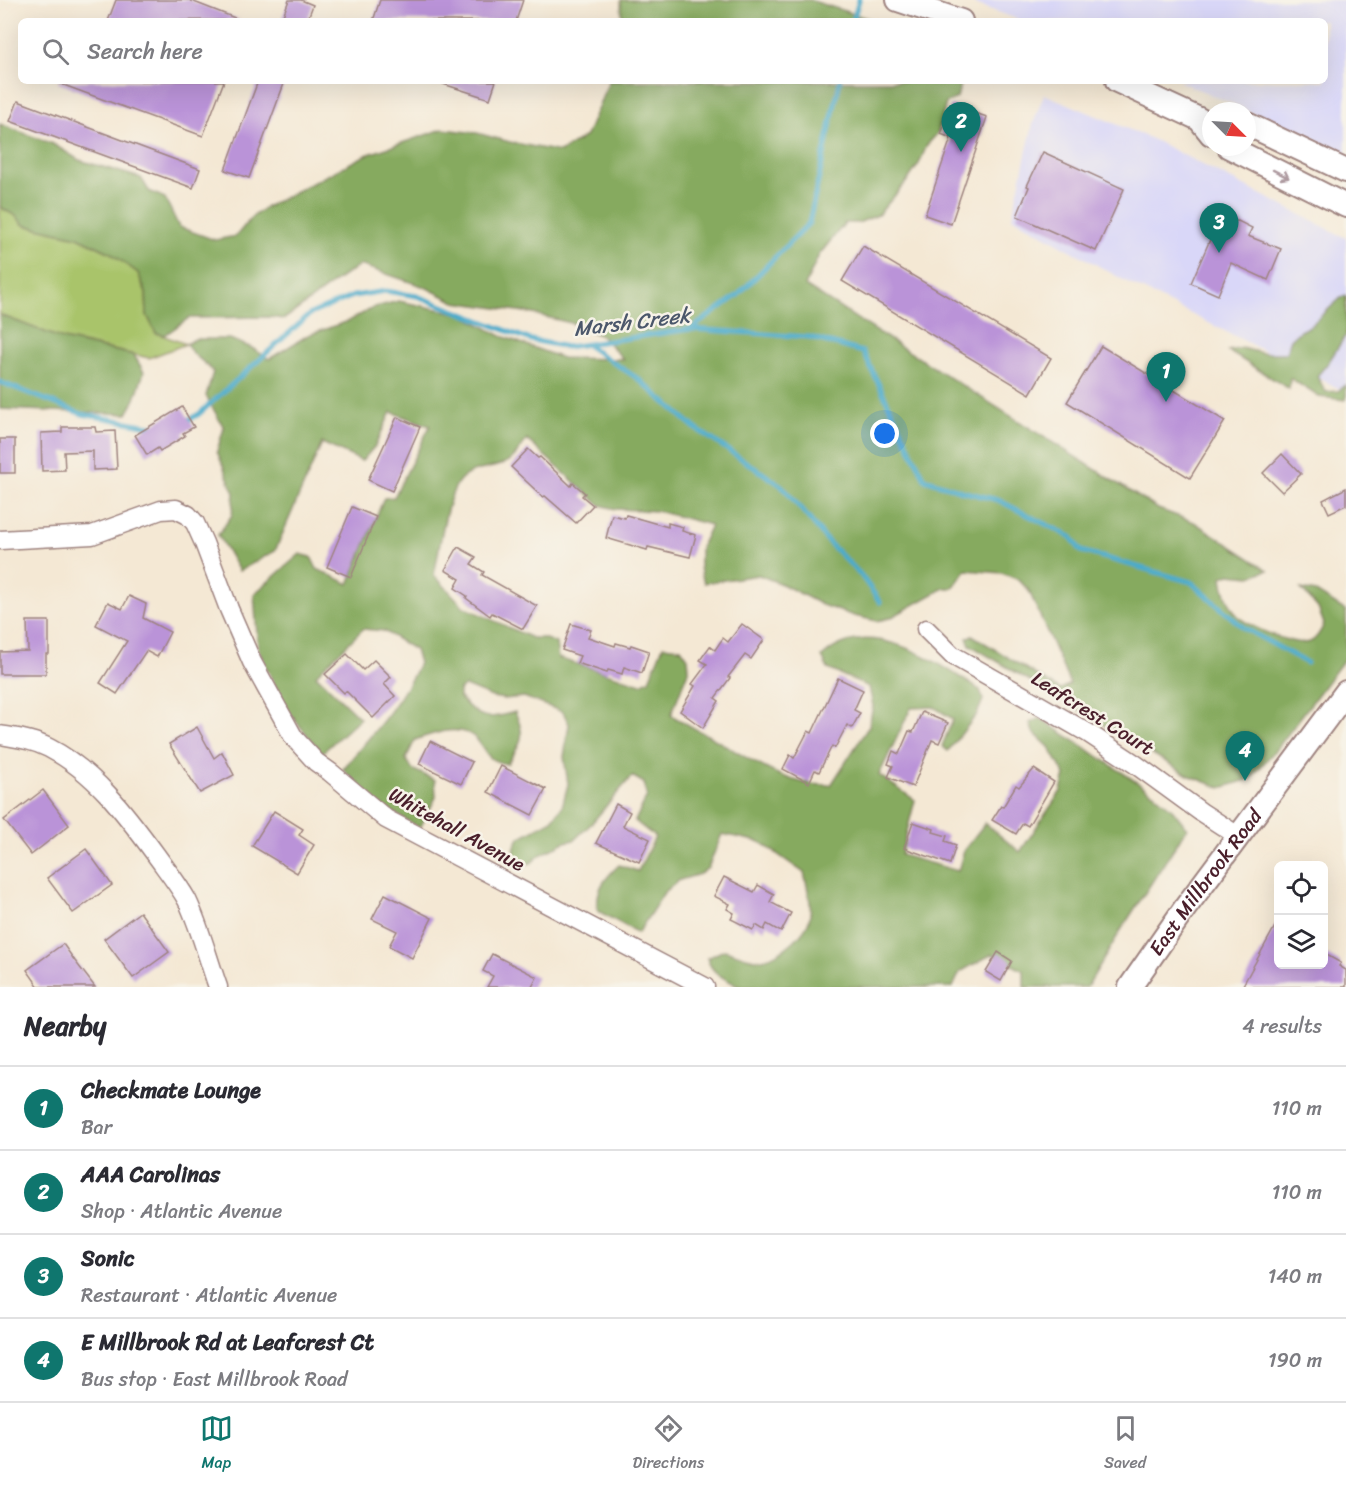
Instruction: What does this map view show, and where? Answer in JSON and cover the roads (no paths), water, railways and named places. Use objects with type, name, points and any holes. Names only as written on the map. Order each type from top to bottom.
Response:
[{"type":"main road","points":[[898,0],[952,18]]},
{"type":"main road","points":[[1123,84],[1202,121]]},
{"type":"main road","points":[[1256,128],[1346,171]]},
{"type":"main road","points":[[1247,156],[1346,206]]},
{"type":"main road","name":"East Millbrook Road","points":[[1130,987],[1185,908],[1346,692]]},
{"type":"street","name":"Whitehall Avenue","points":[[0,540],[92,535],[161,510],[176,509],[188,515],[195,523],[204,543],[252,662],[294,738],[316,762],[386,819],[705,987]]},
{"type":"street","name":"Leafcrest Court","points":[[926,629],[952,655],[1088,733],[1238,836]]},
{"type":"street","points":[[0,735],[21,738],[47,747],[79,767],[112,800],[136,828],[188,902],[218,987]]},
{"type":"waterway","points":[[854,18],[859,0]]},
{"type":"waterway","points":[[691,329],[738,295],[809,223],[839,84]]},
{"type":"waterway","name":"Marsh Creek","points":[[185,422],[199,414],[310,314],[353,296],[386,291],[417,296],[531,340],[567,347],[691,329],[809,337],[863,352],[925,479],[998,500],[1071,537],[1081,551],[1191,582],[1244,628],[1307,663]]},
{"type":"waterway","points":[[588,346],[637,378],[695,428],[782,486],[829,543],[860,574],[880,602]]},
{"type":"waterway","name":"Marsh Creek","points":[[0,382],[82,414],[155,427]]},
{"type":"place","name":"AAA Carolinas","points":[[961,152]]},
{"type":"place","name":"Sonic","points":[[1219,253]]},
{"type":"place","name":"Checkmate Lounge","points":[[1166,402]]},
{"type":"place","name":"E Millbrook Rd at Leafcrest Ct","points":[[1245,781]]}]
